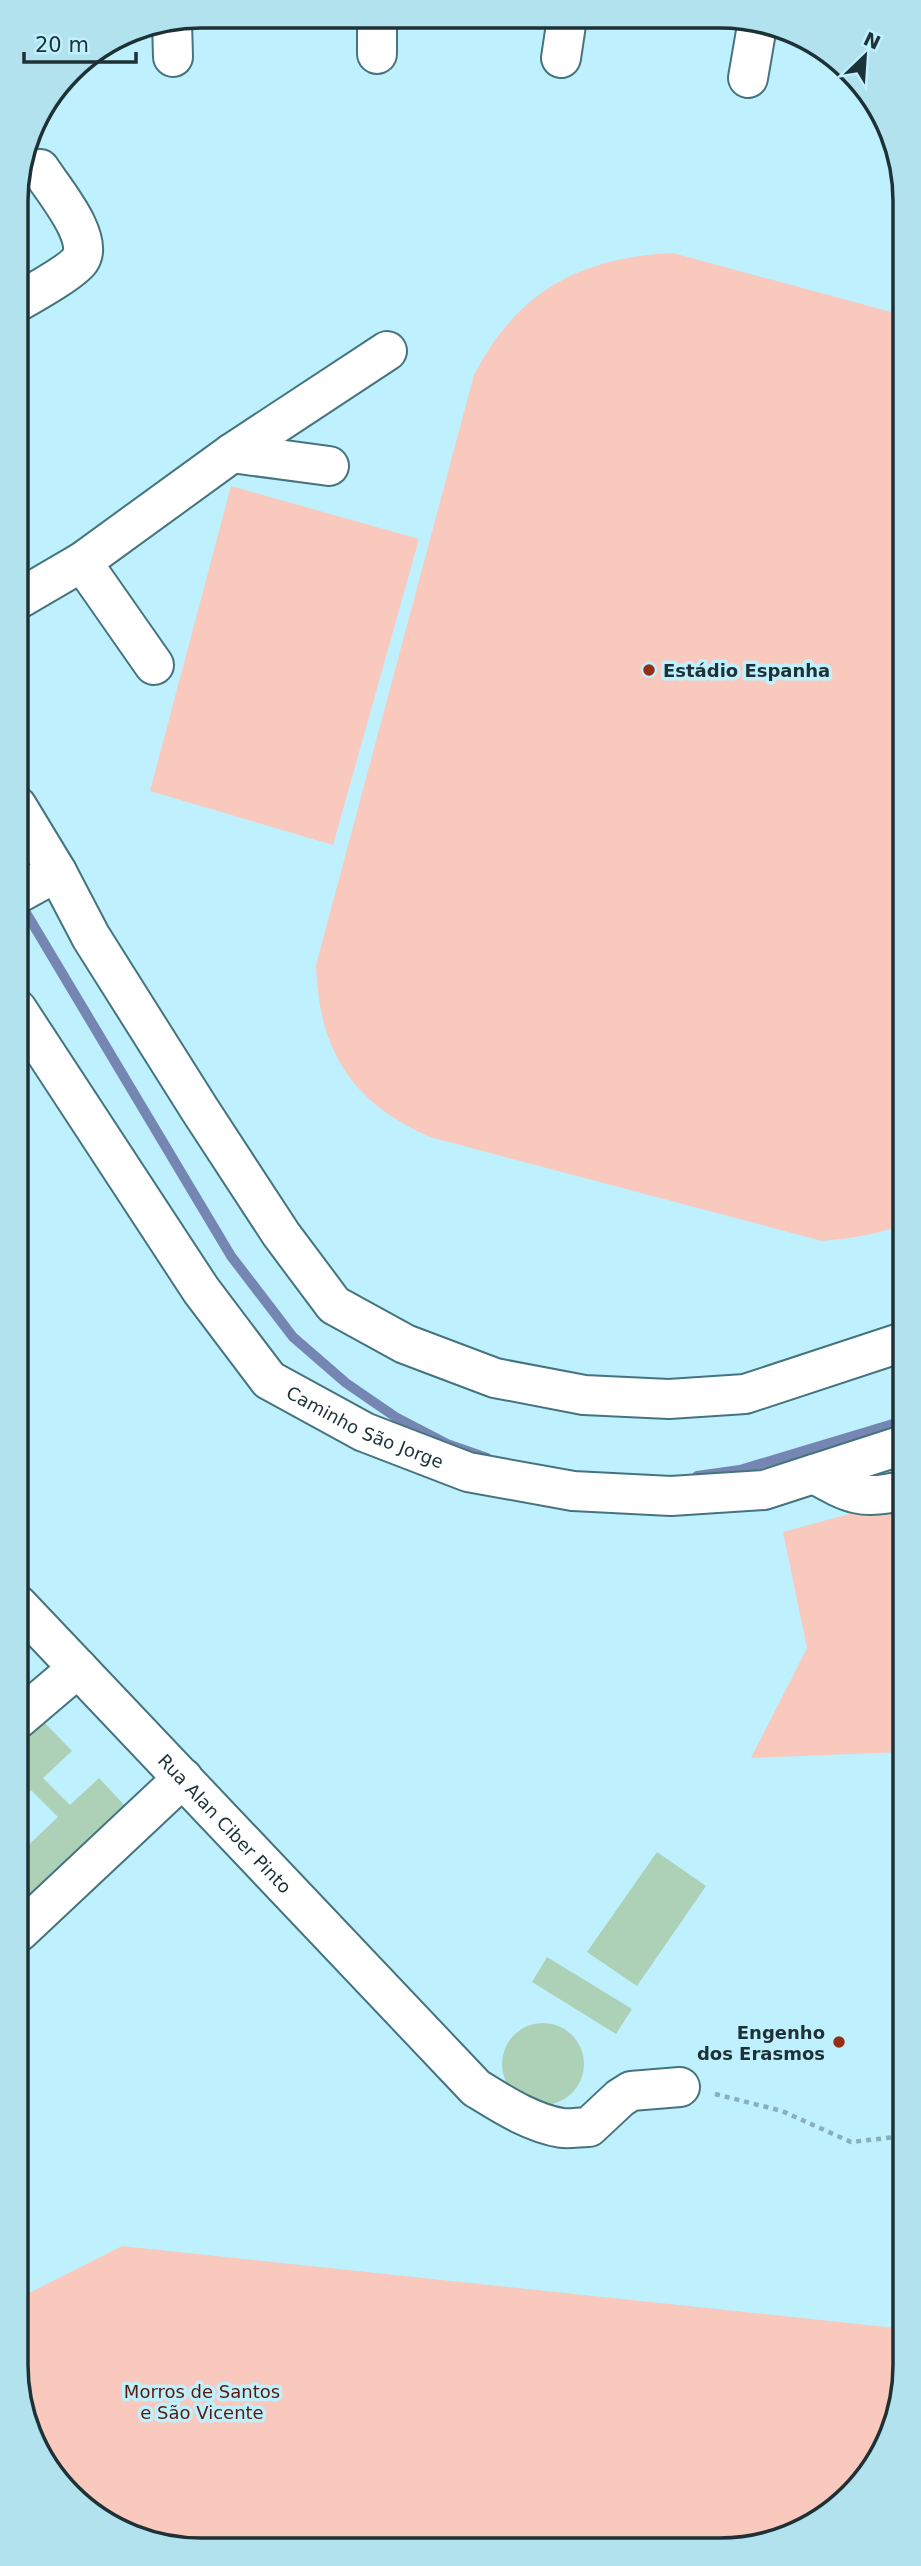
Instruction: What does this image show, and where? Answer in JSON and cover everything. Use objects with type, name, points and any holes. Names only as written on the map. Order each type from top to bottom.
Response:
[{"type":"street","points":[[561,58],[565,28]]},
{"type":"street","points":[[748,78],[756,32]]},
{"type":"street","points":[[28,295],[80,262],[85,250],[81,233],[40,169],[31,169]]},
{"type":"street","points":[[28,594],[82,562],[232,453],[387,351]]},
{"type":"street","points":[[232,453],[329,466]]},
{"type":"street","points":[[82,562],[154,665]]},
{"type":"street","points":[[28,842],[40,881],[91,937],[281,1234],[334,1305],[404,1344],[495,1378],[584,1395],[670,1399],[746,1394],[893,1345]]},
{"type":"street","name":"Caminho São Jorge","points":[[28,1026],[201,1290],[269,1380],[364,1432],[468,1472],[573,1491],[670,1496],[764,1490],[893,1449]]},
{"type":"street","points":[[814,1474],[848,1493],[880,1496],[893,1493]]},
{"type":"street","name":"Rua Alan Ciber Pinto","points":[[28,1630],[78,1668],[476,2088],[520,2112],[562,2128],[589,2127],[631,2091],[680,2087]]},
{"type":"street","points":[[28,1710],[78,1668]]},
{"type":"street","points":[[28,1924],[183,1778]]},
{"type":"path","points":[[680,2087],[730,2096],[782,2111],[851,2142],[893,2137]]},
{"type":"green space","name":"Estádio Espanha","points":[[673,253],[893,313],[893,1228],[864,1236],[822,1241],[430,1137],[379,1107],[360,1090],[333,1048],[324,1023],[316,965],[474,375],[510,321],[555,284],[581,271],[640,256]]},
{"type":"green space","points":[[231,486],[419,539],[333,845],[150,791]]},
{"type":"green space","points":[[893,1502],[893,1752],[751,1758],[807,1648],[783,1532]]},
{"type":"green space","name":"Morros de Santos e São Vicente","points":[[122,2246],[893,2328],[893,2376],[890,2399],[880,2431],[864,2461],[850,2479],[834,2495],[806,2515],[786,2525],[754,2535],[720,2538],[178,2537],[145,2529],[105,2509],[71,2479],[57,2461],[37,2421],[29,2388],[28,2293]]},
{"type":"building","points":[[44,1722],[72,1751],[43,1778],[70,1805],[99,1778],[127,1808],[28,1901],[28,1845],[58,1817],[31,1790],[28,1793],[28,1737]]},
{"type":"building","points":[[657,1852],[706,1886],[637,1986],[587,1952]]},
{"type":"building","points":[[547,1957],[632,2009],[616,2034],[532,1982]]},
{"type":"building","points":[[543,2023],[559,2026],[572,2035],[581,2048],[584,2064],[581,2080],[572,2093],[559,2102],[543,2105],[527,2102],[514,2093],[505,2080],[502,2064],[505,2048],[514,2035],[527,2026]]},
{"type":"waterway","points":[[28,916],[231,1256],[293,1337],[346,1383],[397,1418],[447,1444],[487,1458]]},
{"type":"waterway","points":[[697,1476],[740,1470],[893,1424]]},
{"type":"place","name":"Estádio Espanha","points":[[649,670]]},
{"type":"place","name":"Engenho dos Erasmos","points":[[839,2042]]}]
